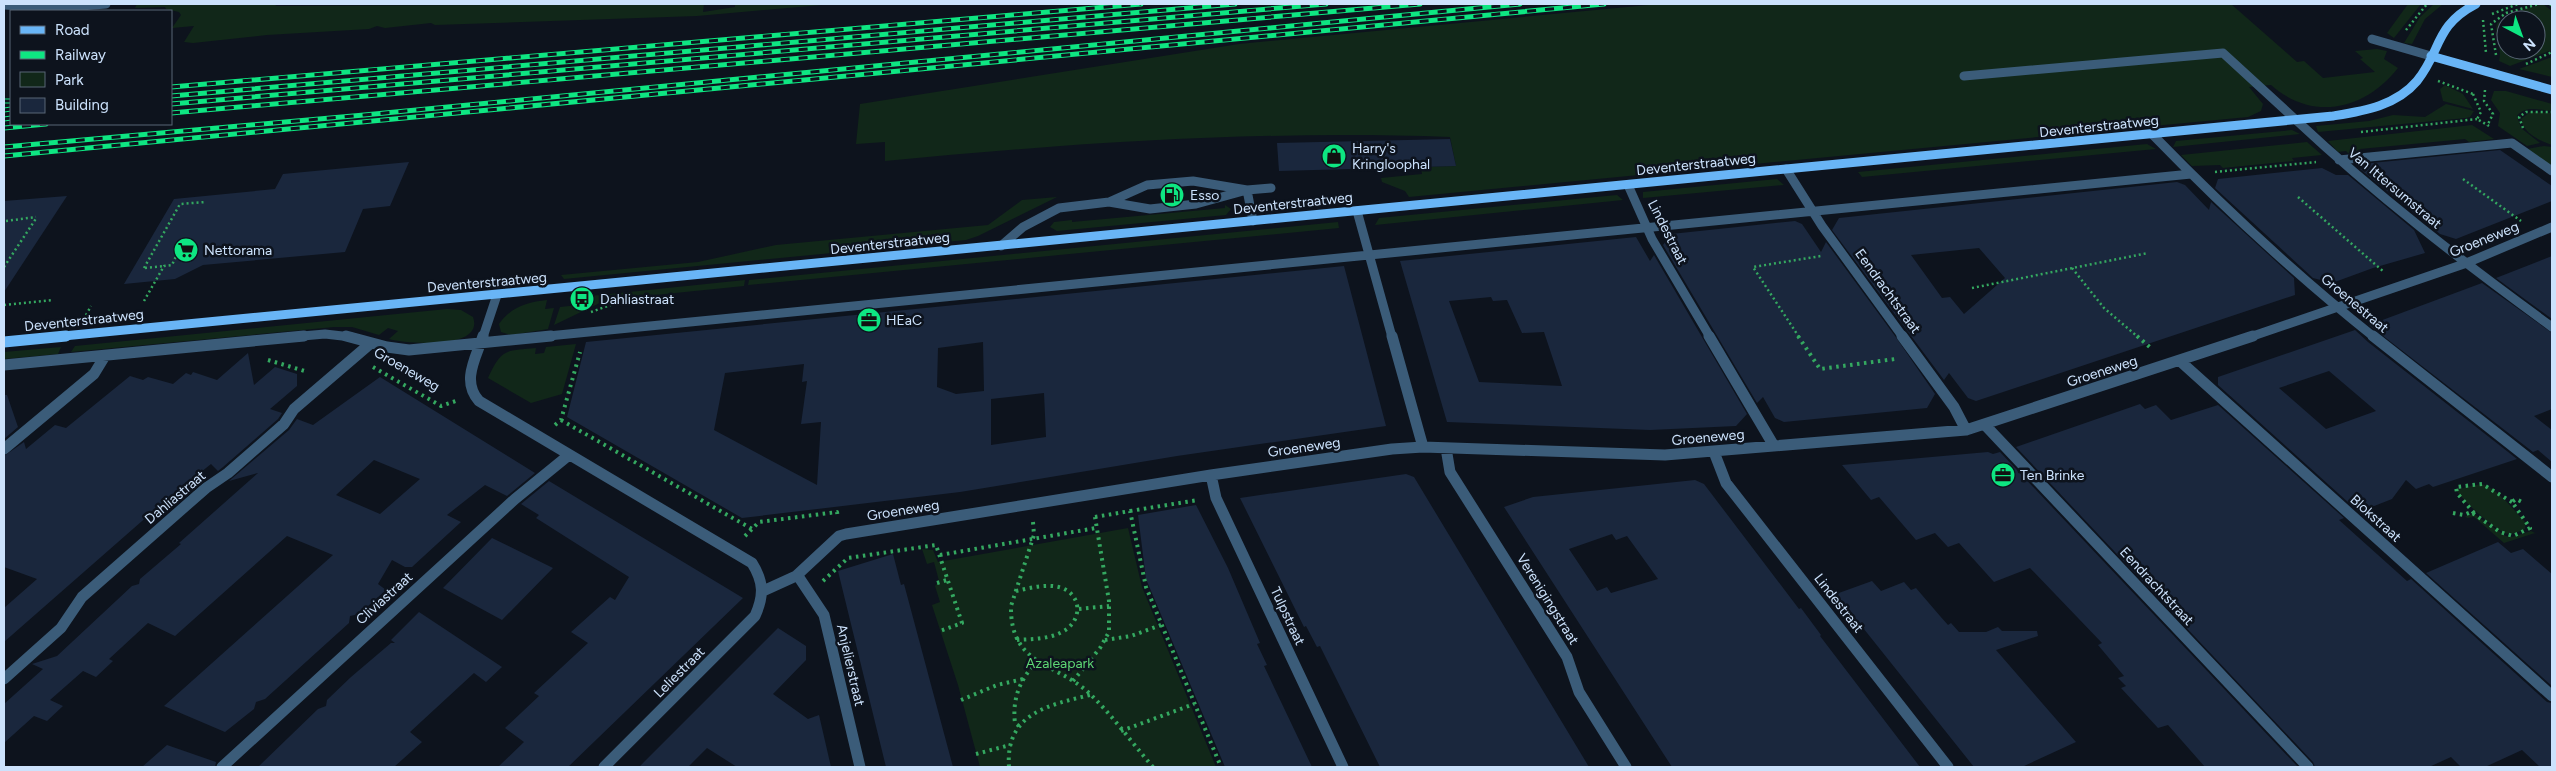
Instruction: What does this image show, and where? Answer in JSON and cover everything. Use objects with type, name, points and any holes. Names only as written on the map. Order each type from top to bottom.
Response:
[{"type":"street","points":[[4,6],[76,8],[106,4]]},
{"type":"street","name":"Deventerstraatweg","points":[[4,342],[1786,170],[2296,120],[2358,112],[2394,99],[2414,84],[2431,56],[2439,35],[2448,22],[2459,12],[2476,4]]},
{"type":"street","points":[[2372,39],[2552,90]]},
{"type":"street","name":"Van Ittersumstraat","points":[[1964,76],[2223,53],[2339,160],[2464,264],[2552,327]]},
{"type":"street","name":"Groenestraat","points":[[2152,134],[2191,174],[2336,307],[2552,477]]},
{"type":"street","points":[[2339,160],[2508,143],[2552,171]]},
{"type":"street","name":"Eendrachtstraat","points":[[1786,170],[1842,253],[1954,407],[1966,430]]},
{"type":"street","points":[[4,365],[339,333],[390,350],[409,350],[1646,226],[2191,174]]},
{"type":"street","points":[[1109,202],[1147,185],[1193,181],[1247,190]]},
{"type":"street","name":"Lindestraat","points":[[1628,185],[1646,226],[1774,446]]},
{"type":"street","points":[[1001,246],[1023,227],[1059,208],[1109,202],[1150,209],[1196,204],[1247,190],[1271,188]]},
{"type":"street","points":[[1247,190],[1253,222]]},
{"type":"street","points":[[1357,211],[1422,447]]},
{"type":"street","name":"Groeneweg","points":[[839,536],[1211,475],[1392,449],[1422,447],[1665,455],[1966,430],[2175,363],[2464,264],[2552,227]]},
{"type":"street","points":[[497,295],[470,377],[469,385],[473,395],[569,455],[752,563],[762,576],[763,592],[782,586],[798,576],[839,536]]},
{"type":"street","name":"Dahliastraat","points":[[4,679],[62,628],[82,597],[206,488],[228,473],[284,424],[294,409],[371,343]]},
{"type":"street","points":[[4,449],[94,374],[105,356]]},
{"type":"street","name":"Blokstraat","points":[[2175,363],[2552,696]]},
{"type":"street","name":"Eendrachtstraat","points":[[1985,425],[2308,767]]},
{"type":"street","name":"Verenigingstraat","points":[[1446,448],[1450,472],[1567,657],[1579,692],[1626,767]]},
{"type":"street","name":"Lindestraat","points":[[1714,452],[1726,483],[1948,767]]},
{"type":"street","name":"Cliviastraat","points":[[222,767],[514,499],[569,455]]},
{"type":"street","name":"Tulpstraat","points":[[1211,475],[1216,498],[1343,767]]},
{"type":"street","name":"Anjelierstraat","points":[[798,576],[824,615],[860,767]]},
{"type":"street","name":"Leliestraat","points":[[604,767],[739,635],[755,616],[763,592]]},
{"type":"path","points":[[2508,143],[2477,119],[2481,112],[2473,94],[2487,50],[2483,20],[2495,12],[2518,4]]},
{"type":"path","points":[[2495,60],[2496,52],[2491,24],[2494,20],[2512,11],[2539,4]]},
{"type":"path","points":[[2488,83],[2483,97],[2493,114],[2488,126]]},
{"type":"path","points":[[2527,132],[2519,120],[2522,114],[2530,110],[2552,112]]},
{"type":"path","points":[[2488,126],[2481,128],[2508,143]]},
{"type":"path","points":[[2191,174],[2339,160]]},
{"type":"path","points":[[2463,179],[2538,233]]},
{"type":"path","points":[[2298,197],[2399,286]]},
{"type":"path","points":[[177,254],[172,265],[144,268],[180,204],[206,202]]},
{"type":"path","points":[[4,267],[37,217],[6,221]]},
{"type":"path","points":[[1842,253],[1753,266],[1820,369],[1916,355]]},
{"type":"path","points":[[1972,288],[2148,253]]},
{"type":"path","points":[[144,301],[164,266]]},
{"type":"path","points":[[2072,268],[2104,308],[2175,363]]},
{"type":"path","name":"Deventerstraatweg","points":[[4,305],[53,300]]},
{"type":"path","points":[[589,313],[606,305],[619,302]]},
{"type":"path","points":[[540,437],[561,420],[585,332]]},
{"type":"path","name":"Groeneweg","points":[[355,357],[441,406],[473,395]]},
{"type":"path","points":[[561,420],[752,529]]},
{"type":"path","points":[[2453,513],[2464,515],[2470,512],[2481,515],[2502,533],[2512,536],[2530,528],[2512,502],[2502,497],[2488,484],[2481,482],[2456,487],[2457,493],[2474,513]]},
{"type":"path","points":[[1095,517],[1216,498]]},
{"type":"path","points":[[2512,502],[2516,500],[2524,503]]},
{"type":"path","points":[[1130,511],[1146,587],[1221,767]]},
{"type":"path","points":[[730,550],[759,522],[837,512],[839,536]]},
{"type":"path","points":[[940,555],[1096,531],[1109,606],[1109,632],[1105,640],[1073,681]]},
{"type":"path","points":[[809,593],[848,558],[936,545],[962,623],[940,631]]},
{"type":"path","points":[[1029,545],[1015,592],[1010,618],[1017,640],[1027,653],[1073,681],[1090,695],[1153,767]]},
{"type":"path","points":[[937,583],[948,580]]},
{"type":"path","points":[[1015,592],[1044,585],[1058,586],[1075,598],[1079,609],[1073,623],[1055,635],[1044,639],[1017,640]]},
{"type":"path","points":[[1079,609],[1109,606]]},
{"type":"path","points":[[1105,640],[1131,636],[1161,624]]},
{"type":"path","points":[[1019,726],[1015,723],[1012,711],[1013,702],[1024,679],[1038,661]]},
{"type":"path","points":[[960,700],[997,685],[1024,679]]},
{"type":"path","points":[[1009,767],[1010,745],[1019,726],[1030,716],[1053,703],[1090,695]]},
{"type":"path","points":[[1121,731],[1127,727],[1194,704]]},
{"type":"path","points":[[976,754],[1010,745]]},
{"type":"green space","points":[[137,4],[275,4],[276,6],[704,4],[703,12],[735,7],[735,5],[741,4],[833,4],[697,16],[435,25],[431,23],[385,28],[377,26],[369,29],[267,35],[193,43],[184,42],[194,26],[172,28],[181,15],[179,12],[166,9],[165,7],[135,8]]},
{"type":"green space","points":[[1659,4],[2231,4],[2297,62],[2304,61],[2323,78],[2375,72],[2360,59],[2363,58],[2355,51],[2377,49],[2387,51],[2384,59],[2398,68],[2370,94],[2354,102],[2338,106],[2321,107],[2304,104],[2287,97],[2271,85],[2249,87],[2263,104],[2261,111],[2248,117],[1409,197],[1405,191],[1382,182],[1381,178],[1422,174],[1421,167],[1456,166],[1450,137],[1309,135],[1167,140],[885,161],[885,142],[856,144],[860,104],[1239,44]]},
{"type":"green space","points":[[2408,4],[2421,4],[2394,38],[2387,33]]},
{"type":"green space","points":[[2434,4],[2443,4],[2425,19],[2412,44],[2404,43],[2420,17]]},
{"type":"green space","points":[[2543,4],[2552,11],[2552,50],[2546,52],[2546,10],[2522,10]]},
{"type":"green space","points":[[2552,57],[2552,77],[2519,69],[2546,60]]},
{"type":"green space","points":[[2499,60],[2526,60],[2510,66]]},
{"type":"green space","points":[[2445,85],[2463,94],[2473,109],[2443,101],[2440,89]]},
{"type":"green space","points":[[2494,91],[2506,91],[2552,104],[2552,111],[2528,109],[2517,116],[2521,128],[2540,143],[2527,146],[2498,126],[2500,113],[2491,100]]},
{"type":"green space","points":[[2446,104],[2474,111],[2470,117],[2466,118],[2318,132],[2316,126],[2369,121],[2393,115],[2425,117]]},
{"type":"green space","points":[[2530,112],[2552,113],[2552,145],[2537,139],[2522,124],[2521,119]]},
{"type":"green space","points":[[2472,125],[2494,139],[2469,142],[2465,139],[2360,149],[2363,153],[2349,154],[2346,151],[2338,152],[2328,141]]},
{"type":"green space","points":[[2292,130],[2300,134],[2173,147],[2176,141]]},
{"type":"green space","points":[[2307,142],[2322,155],[2292,158],[2294,161],[2223,168],[2220,165],[2192,166],[2181,155]]},
{"type":"green space","points":[[2147,144],[2156,149],[1862,177],[1858,172]]},
{"type":"green space","points":[[2544,146],[2552,147],[2552,167],[2527,149]]},
{"type":"green space","points":[[1777,179],[1784,185],[1643,198],[1643,192]]},
{"type":"green space","points":[[1617,195],[1623,200],[1375,225],[1379,218]]},
{"type":"green space","points":[[1057,197],[978,236],[966,240],[564,279],[561,275],[698,262],[776,245],[988,225],[1022,200]]},
{"type":"green space","points":[[1334,200],[1335,204],[1278,210],[1270,206]]},
{"type":"green space","points":[[1225,205],[1231,209],[1226,215],[1057,231],[1050,227],[1054,222],[1225,208]]},
{"type":"green space","points":[[1338,222],[1339,228],[748,285],[749,280]]},
{"type":"green space","points":[[745,280],[744,286],[606,300],[554,325],[560,307],[588,304],[590,296]]},
{"type":"green space","points":[[547,300],[545,309],[554,308],[548,329],[511,335],[501,332],[499,324],[514,309],[533,302]]},
{"type":"green space","points":[[447,309],[461,310],[473,317],[474,328],[467,335],[456,340],[426,343],[389,339],[398,331],[388,328],[379,335],[352,327],[334,327],[71,352],[75,346]]},
{"type":"green space","points":[[576,344],[562,394],[531,403],[488,378],[501,356],[511,351],[536,348],[535,354],[544,353],[546,347]]},
{"type":"green space","points":[[61,347],[58,354],[4,359],[4,352]]},
{"type":"green space","points":[[2481,484],[2492,489],[2504,500],[2525,522],[2525,529],[2511,534],[2504,533],[2466,502],[2457,491]]},
{"type":"green space","points":[[2474,514],[2506,536],[2512,537],[2531,531],[2535,533],[2504,543],[2474,517],[2467,518],[2465,516]]},
{"type":"green space","name":"Azaleapark","points":[[1128,528],[1142,587],[1216,767],[980,767],[958,685],[932,605],[940,602],[935,586],[939,581],[934,562],[927,564],[922,549],[933,550],[938,562]]},
{"type":"building","points":[[1450,139],[1456,166],[1279,171],[1277,143]]},
{"type":"building","points":[[2500,150],[2552,186],[2552,201],[2456,239],[2440,234],[2360,169],[2362,164]]},
{"type":"building","points":[[409,162],[390,206],[363,209],[345,252],[203,265],[175,279],[124,284],[174,199],[275,189],[283,174]]},
{"type":"building","points":[[2322,168],[2336,175],[2348,175],[2414,230],[2425,253],[2373,268],[2332,283],[2313,278],[2215,188],[2218,179]]},
{"type":"building","points":[[2177,182],[2185,185],[2209,210],[2211,202],[2294,278],[2295,295],[1976,401],[1968,398],[1949,373],[1944,380],[1832,230],[1839,218]],"holes":[[[1979,248],[2005,278],[1964,314],[1950,297],[1942,298],[1911,255]]]},
{"type":"building","points":[[67,196],[4,292],[4,201]]},
{"type":"building","points":[[1795,221],[1802,224],[1821,252],[1826,242],[1895,336],[1935,394],[1927,408],[1784,422],[1775,418],[1763,397],[1757,403],[1663,245],[1671,234]]},
{"type":"building","points":[[1636,237],[1650,261],[1654,255],[1747,414],[1736,426],[1650,430],[1447,422],[1400,261]],"holes":[[[1491,297],[1493,301],[1507,300],[1522,333],[1544,332],[1562,386],[1479,382],[1449,301]]]},
{"type":"building","points":[[2552,256],[2552,319],[2496,278]]},
{"type":"building","points":[[1344,266],[1386,426],[1177,456],[960,492],[742,518],[567,417],[586,342]],"holes":[[[983,342],[984,391],[956,394],[937,387],[938,348]],[[804,364],[802,382],[807,381],[801,424],[821,422],[817,485],[714,430],[725,373]],[[1044,393],[1046,437],[991,445],[991,399]]]},
{"type":"building","points":[[2482,283],[2552,333],[2552,409],[2534,416],[2552,430],[2552,462],[2538,450],[2533,452],[2369,325]]},
{"type":"building","points":[[2355,330],[2517,459],[2433,487],[2429,484],[2416,489],[2406,480],[2392,499],[2359,512],[2218,385],[2218,377]],"holes":[[[2329,371],[2376,411],[2326,429],[2279,388]]]},
{"type":"building","points":[[248,353],[254,385],[275,367],[297,374],[297,386],[270,409],[282,413],[278,419],[218,471],[211,464],[166,500],[4,642],[4,608],[37,579],[4,567],[4,456],[24,442],[26,449],[55,425],[66,428],[130,376],[143,380],[148,377],[173,384],[186,373],[191,375],[193,372],[217,380]]},
{"type":"building","points":[[380,377],[535,473],[507,496],[485,485],[447,515],[461,522],[412,567],[405,567],[392,560],[378,584],[386,590],[359,614],[350,616],[349,623],[265,699],[256,702],[254,709],[225,732],[164,706],[333,555],[287,536],[175,636],[148,623],[109,659],[113,661],[96,677],[83,671],[50,700],[63,706],[47,721],[34,716],[4,743],[4,704],[43,669],[32,664],[57,656],[132,586],[139,584],[140,579],[258,473],[229,481],[289,430],[297,419],[313,425]],"holes":[[[374,460],[420,479],[380,514],[336,495]]]},
{"type":"building","points":[[4,395],[7,395],[18,427],[4,439]]},
{"type":"building","points":[[2140,404],[2145,409],[2156,405],[2171,420],[2218,405],[2344,518],[2339,520],[2407,581],[2411,579],[2547,702],[2552,703],[2552,767],[2540,767],[2522,750],[2485,767],[2461,767],[2451,757],[2429,767],[2315,767],[2313,762],[2016,447]]},
{"type":"building","points":[[1988,452],[1993,454],[2000,452],[2298,767],[2205,767],[2168,725],[2158,728],[2121,688],[2126,686],[2118,678],[2124,676],[2098,645],[2102,643],[2030,568],[1994,582],[1959,543],[1948,547],[1935,533],[1916,540],[1879,497],[1871,500],[1842,465]]},
{"type":"building","points":[[1406,474],[1414,477],[1589,767],[1380,767],[1320,646],[1317,647],[1306,626],[1304,627],[1240,498]]},
{"type":"building","points":[[1695,480],[1704,484],[1799,609],[1801,608],[1820,636],[1920,767],[1672,767],[1504,507],[1533,497]],"holes":[[[1612,534],[1616,540],[1627,536],[1658,579],[1611,593],[1607,587],[1597,591],[1569,549]]]},
{"type":"building","points":[[549,481],[743,598],[568,767],[498,767],[524,742],[505,728],[539,696],[534,693],[588,643],[571,632],[610,597],[615,600],[629,577],[536,518],[539,515],[521,504]]},
{"type":"building","points":[[1196,505],[1228,568],[1260,643],[1257,644],[1267,665],[1264,666],[1312,767],[1225,767],[1146,579],[1138,515]]},
{"type":"building","points":[[492,538],[553,568],[502,620],[443,588]]},
{"type":"building","points":[[2498,542],[2511,553],[2523,549],[2552,574],[2552,686],[2426,573]]},
{"type":"building","points":[[893,554],[901,585],[904,584],[953,767],[886,767],[838,571]]},
{"type":"building","points":[[1872,581],[1881,591],[1904,582],[1911,590],[1916,588],[1948,625],[1951,623],[1959,632],[1986,632],[1998,627],[2002,631],[2037,631],[2038,636],[1996,650],[2076,742],[2022,767],[1974,767],[1836,594]]},
{"type":"building","points":[[419,612],[502,667],[486,682],[474,673],[410,732],[422,742],[394,767],[258,767],[318,709],[326,706],[327,700],[351,677],[391,643],[395,643],[391,640]]},
{"type":"building","points":[[778,628],[806,646],[806,660],[773,694],[808,719],[819,715],[831,767],[737,767],[707,748],[688,767],[639,767]]},
{"type":"building","points":[[167,745],[216,762],[215,767],[142,767]]},
{"type":"railway","points":[[172,87],[1141,4]]},
{"type":"railway","points":[[172,96],[1235,4]]},
{"type":"railway","points":[[172,104],[1326,4]]},
{"type":"railway","points":[[172,113],[1420,4]]},
{"type":"railway","points":[[4,147],[364,115],[1520,4]]},
{"type":"railway","points":[[4,156],[1604,4]]},
{"type":"railway","points":[[4,101],[10,101]]},
{"type":"railway","points":[[4,110],[10,109]]},
{"type":"railway","points":[[4,119],[10,118]]},
{"type":"railway","points":[[4,128],[36,125]]},
{"type":"place","name":"Harry's Kringloophal","points":[[1334,156]]},
{"type":"place","name":"Esso","points":[[1172,195]]},
{"type":"place","name":"Nettorama","points":[[186,250]]},
{"type":"place","name":"Dahliastraat","points":[[582,299]]},
{"type":"place","name":"HEaC","points":[[869,320]]},
{"type":"place","name":"Ten Brinke","points":[[2003,475]]}]
